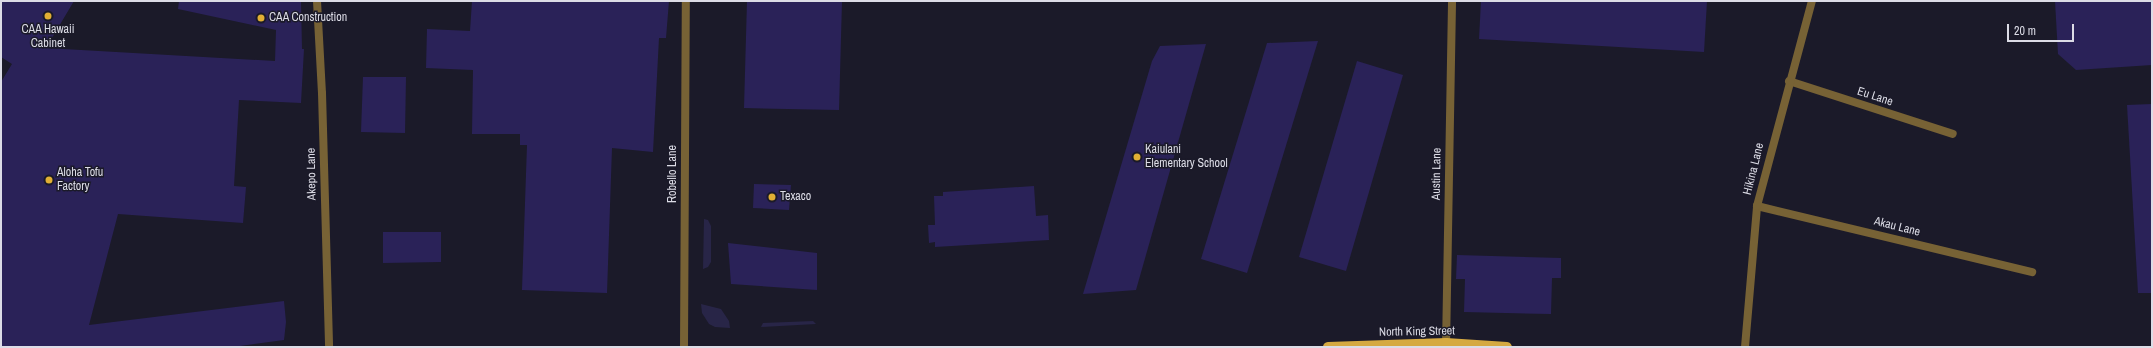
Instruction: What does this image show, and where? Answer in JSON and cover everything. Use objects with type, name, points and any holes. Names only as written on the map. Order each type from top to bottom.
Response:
[{"type":"main road","name":"North King Street","points":[[1328,347],[1446,345],[1507,347]]},
{"type":"street","name":"Akepo Lane","points":[[317,1],[322,93],[329,347]]},
{"type":"street","name":"Robello Lane","points":[[684,347],[686,1]]},
{"type":"street","name":"Austin Lane","points":[[1446,345],[1452,1]]},
{"type":"street","name":"Hikina Lane","points":[[1745,347],[1757,206],[1789,82],[1812,1]]},
{"type":"street","name":"Eu Lane","points":[[1789,82],[1953,134]]},
{"type":"street","name":"Akau Lane","points":[[1757,206],[2032,272]]},
{"type":"shaded area","points":[[704,219],[708,220],[711,226],[711,262],[708,267],[703,269]]},
{"type":"shaded area","points":[[701,304],[721,309],[729,321],[730,328],[715,327],[709,324],[702,313]]},
{"type":"shaded area","points":[[813,321],[816,324],[761,327],[763,323]]},
{"type":"building","points":[[1,1],[74,1],[46,48],[275,61],[276,30],[178,9],[179,1],[301,1],[302,49],[304,49],[301,103],[239,100],[234,186],[246,187],[243,223],[118,214],[89,325],[284,301],[286,322],[284,340],[233,347],[1,347],[1,82],[12,64],[1,57]]},
{"type":"building","points":[[472,1],[669,1],[666,38],[659,38],[653,152],[612,148],[607,293],[522,290],[527,145],[520,145],[520,134],[472,134],[473,70],[426,68],[427,29],[470,31]]},
{"type":"building","points":[[747,1],[842,1],[839,110],[744,108]]},
{"type":"building","points":[[1481,1],[1707,1],[1704,52],[1479,39]]},
{"type":"building","points":[[2055,1],[2152,1],[2152,65],[2076,70],[2058,54]]},
{"type":"building","points":[[1318,41],[1247,273],[1201,259],[1267,43]]},
{"type":"building","points":[[1206,44],[1136,290],[1083,294],[1152,61],[1160,46]]},
{"type":"building","points":[[1357,61],[1403,75],[1346,271],[1299,257]]},
{"type":"building","points":[[363,77],[406,77],[405,133],[361,132]]},
{"type":"building","points":[[2152,104],[2152,293],[2138,293],[2127,105]]},
{"type":"building","name":"Texaco","points":[[754,184],[791,185],[789,210],[753,208]]},
{"type":"building","points":[[1034,186],[1036,216],[1048,215],[1049,240],[935,247],[935,242],[929,243],[928,225],[935,225],[934,196],[943,196],[943,192]]},
{"type":"building","points":[[383,232],[441,232],[441,262],[383,263]]},
{"type":"building","points":[[728,243],[817,253],[817,290],[731,284]]},
{"type":"building","points":[[1457,255],[1561,258],[1561,278],[1552,278],[1551,314],[1464,312],[1465,279],[1456,279]]},
{"type":"place","name":"CAA Hawaii Cabinet","points":[[48,16]]},
{"type":"place","name":"CAA Construction","points":[[261,18]]},
{"type":"place","name":"Kaiulani Elementary School","points":[[1137,157]]},
{"type":"place","name":"Aloha Tofu Factory","points":[[49,180]]},
{"type":"place","name":"Texaco","points":[[772,197]]}]
